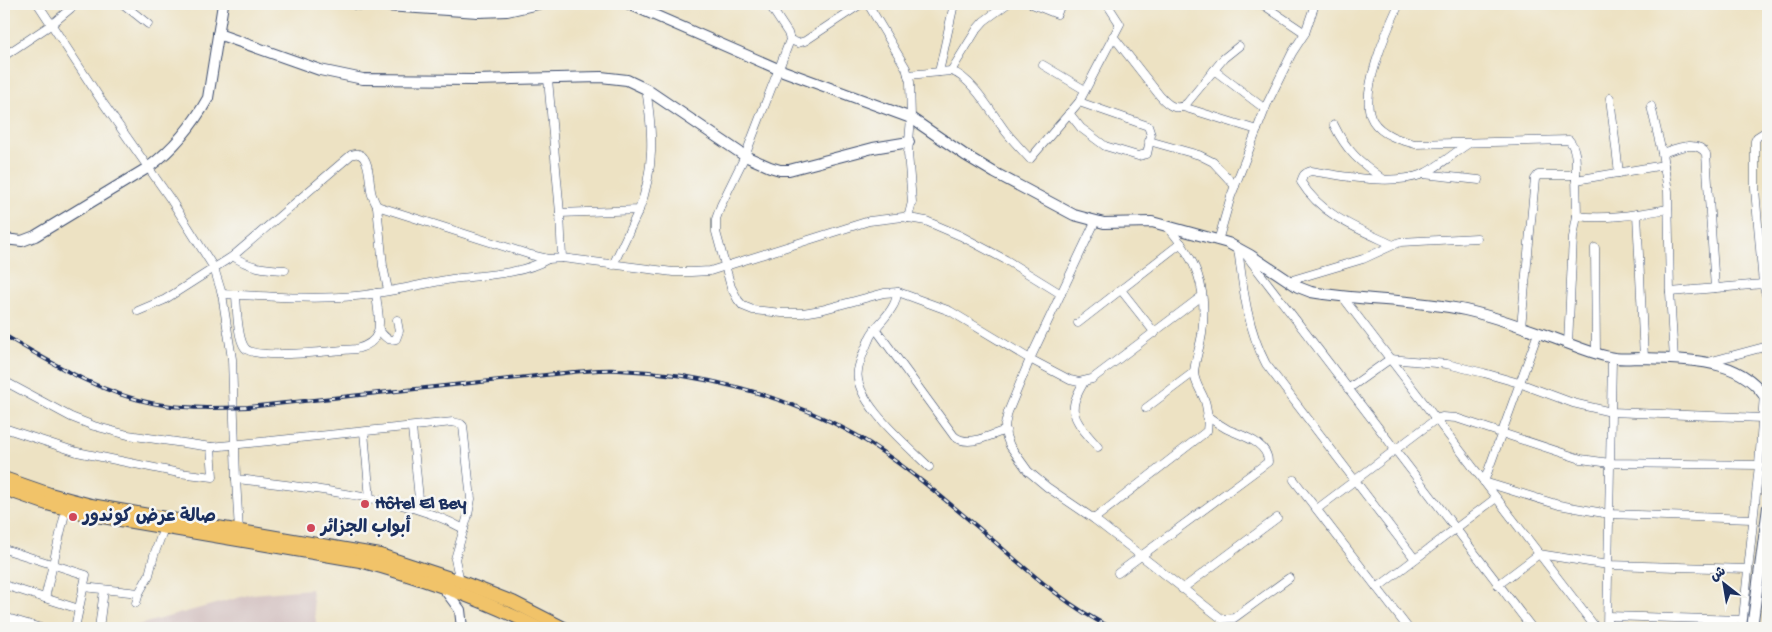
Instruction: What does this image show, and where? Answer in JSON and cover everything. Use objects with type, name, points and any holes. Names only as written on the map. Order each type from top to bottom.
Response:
[{"type":"highway","points":[[4,478],[50,494],[91,505],[380,555],[460,581],[513,602],[564,628]]},
{"type":"highway","points":[[4,488],[85,514],[360,561],[464,594],[539,628]]},
{"type":"street","points":[[38,4],[101,100],[149,167],[214,268],[222,294],[232,359],[239,531]]},
{"type":"street","points":[[4,56],[52,24],[76,4]]},
{"type":"street","points":[[123,4],[148,24]]},
{"type":"street","points":[[4,239],[22,241],[35,236],[160,160],[179,140],[208,98],[223,4]]},
{"type":"street","points":[[356,4],[469,11],[507,10],[538,4]]},
{"type":"street","points":[[469,11],[486,4]]},
{"type":"street","points":[[629,4],[778,69],[911,118],[995,173],[1074,215],[1095,222],[1152,222],[1218,241],[1240,249],[1289,281],[1311,292],[1443,305],[1486,315],[1612,358],[1708,362],[1740,374],[1754,382],[1766,398],[1762,418],[1742,628]]},
{"type":"street","points":[[769,4],[788,33],[790,40],[745,156],[721,204],[716,219],[716,232],[731,287],[743,306],[752,310],[803,313],[870,296],[898,292],[950,311],[1030,359],[1070,380],[1084,382],[1092,379],[1202,296]]},
{"type":"street","points":[[790,40],[798,43],[805,41],[861,4]]},
{"type":"street","points":[[868,4],[906,68],[910,82],[911,118],[908,170],[912,188],[912,202],[908,218]]},
{"type":"street","points":[[939,72],[954,4]]},
{"type":"street","points":[[1032,4],[1057,14],[1061,4]]},
{"type":"street","points":[[1262,4],[1305,34]]},
{"type":"street","points":[[1218,241],[1235,186],[1265,109],[1292,53],[1305,34],[1315,4]]},
{"type":"street","points":[[1399,4],[1380,48],[1368,101],[1372,120],[1380,129],[1390,136],[1415,144],[1569,140],[1573,144],[1576,158],[1577,216],[1573,237],[1568,344]]},
{"type":"street","points":[[951,71],[984,21],[1002,5]]},
{"type":"street","points":[[908,76],[951,71],[962,76],[1030,159],[1079,102],[1120,24],[1109,5]]},
{"type":"street","points":[[218,34],[320,70],[363,79],[615,78],[628,80],[646,89],[745,156],[780,170],[789,170],[873,148],[909,142]]},
{"type":"street","points":[[1113,36],[1144,78],[1166,103],[1173,107],[1183,107],[1257,130]]},
{"type":"street","points":[[1183,107],[1224,58],[1239,46]]},
{"type":"street","points":[[1043,65],[1086,90]]},
{"type":"street","points":[[1214,70],[1265,109]]},
{"type":"street","points":[[548,78],[562,258]]},
{"type":"street","points":[[613,265],[639,210],[649,180],[652,144],[646,89]]},
{"type":"street","points":[[1610,98],[1619,173]]},
{"type":"street","points":[[1069,114],[1081,128],[1105,146],[1138,156],[1144,156],[1148,151],[1151,136],[1148,126],[1079,102]]},
{"type":"street","points":[[1651,106],[1662,153],[1668,191],[1670,292],[1674,360]]},
{"type":"street","points":[[1334,124],[1348,149],[1358,160],[1382,179]]},
{"type":"street","points":[[1768,130],[1757,137],[1755,141],[1755,189],[1768,301]]},
{"type":"street","points":[[1150,141],[1199,155],[1213,162],[1235,186]]},
{"type":"street","points":[[1423,174],[1470,143]]},
{"type":"street","points":[[1662,153],[1680,147],[1698,146],[1706,154],[1715,288]]},
{"type":"street","points":[[138,311],[164,300],[233,256],[355,153],[360,154],[364,158],[368,168],[372,197],[377,206],[383,266],[388,290]]},
{"type":"street","points":[[1521,327],[1535,179],[1538,176],[1576,177],[1619,173],[1664,165]]},
{"type":"street","points":[[1392,244],[1349,224],[1327,211],[1307,192],[1301,182],[1306,172],[1382,179],[1423,174],[1479,180]]},
{"type":"street","points":[[377,206],[499,246],[548,259],[562,258],[691,272],[725,266],[869,221],[908,218],[926,221],[961,236],[1006,260],[1061,294]]},
{"type":"street","points":[[1577,216],[1590,218],[1668,209]]},
{"type":"street","points":[[560,213],[639,210]]},
{"type":"street","points":[[1637,214],[1644,358]]},
{"type":"street","points":[[1095,222],[1030,359],[1008,412],[1006,430],[1010,446],[1028,471],[1047,487],[1094,519],[1222,619],[1229,620],[1234,618],[1289,578]]},
{"type":"street","points":[[1094,519],[1207,431],[1206,404],[1197,385],[1194,372],[1202,332],[1201,285],[1195,265],[1181,243],[1164,224]]},
{"type":"street","points":[[1289,281],[1363,259],[1392,244],[1407,240],[1477,238]]},
{"type":"street","points":[[1078,323],[1181,243]]},
{"type":"street","points":[[1595,248],[1596,354]]},
{"type":"street","points":[[1240,249],[1532,628]]},
{"type":"street","points":[[1240,249],[1249,320],[1260,353],[1266,364],[1415,560]]},
{"type":"street","points":[[233,256],[242,263],[261,268],[285,270]]},
{"type":"street","points":[[222,294],[302,299],[356,296],[422,283],[514,271],[537,265],[548,259]]},
{"type":"street","points":[[1670,292],[1766,284]]},
{"type":"street","points":[[1120,290],[1155,333]]},
{"type":"street","points":[[898,292],[895,304],[875,328],[858,370],[858,380],[879,419],[929,467]]},
{"type":"street","points":[[236,295],[241,340],[244,347],[252,353],[278,355],[366,346],[378,336],[380,330],[376,293]]},
{"type":"street","points":[[1342,296],[1596,628]]},
{"type":"street","points":[[380,330],[385,338],[394,340],[399,332],[397,320]]},
{"type":"street","points":[[875,328],[954,436],[959,440],[972,441],[1006,430]]},
{"type":"street","points":[[1484,482],[1538,333]]},
{"type":"street","points":[[1708,362],[1768,346]]},
{"type":"street","points":[[1607,628],[1612,358]]},
{"type":"street","points":[[1348,389],[1390,359],[1447,364],[1519,383],[1574,403],[1611,412],[1762,418]]},
{"type":"street","points":[[1146,408],[1194,372]]},
{"type":"street","points":[[4,381],[71,417],[94,426],[128,435],[211,447],[412,428],[453,422],[461,424],[463,426],[471,499],[455,559],[460,581]]},
{"type":"street","points":[[1084,382],[1073,407],[1082,427],[1098,447]]},
{"type":"street","points":[[1118,573],[1268,462],[1268,458],[1259,444],[1222,426],[1207,416]]},
{"type":"street","points":[[1317,510],[1394,450],[1436,419],[1442,417],[1456,418],[1581,459],[1610,464],[1758,465]]},
{"type":"street","points":[[4,428],[77,452],[179,473],[213,477],[211,447]]},
{"type":"street","points":[[412,428],[420,509]]},
{"type":"street","points":[[364,432],[370,498]]},
{"type":"street","points":[[236,479],[370,498],[420,509],[464,528]]},
{"type":"street","points":[[1294,480],[1408,628]]},
{"type":"street","points":[[1484,482],[1559,505],[1609,514],[1752,519]]},
{"type":"street","points":[[1377,588],[1496,498]]},
{"type":"street","points":[[1752,628],[1768,507]]},
{"type":"street","points":[[45,598],[66,509]]},
{"type":"street","points":[[1182,589],[1277,518]]},
{"type":"street","points":[[136,603],[139,593],[150,575],[154,555],[164,528]]},
{"type":"street","points":[[4,550],[86,575],[75,628]]},
{"type":"street","points":[[1498,585],[1539,554],[1608,564],[1747,569]]},
{"type":"street","points":[[4,585],[79,609]]},
{"type":"street","points":[[442,586],[460,610],[462,628]]},
{"type":"street","points":[[83,587],[139,593]]},
{"type":"street","points":[[99,628],[104,590]]},
{"type":"street","points":[[4,616],[40,628]]},
{"type":"street","points":[[1608,616],[1742,620]]},
{"type":"street","points":[[1703,628],[1704,619]]},
{"type":"shaded area","points":[[311,589],[317,628],[127,628],[252,594]]},
{"type":"railway","points":[[4,335],[61,368],[121,395],[142,401],[185,407],[248,407],[601,370],[649,372],[711,381],[741,388],[800,408],[829,421],[872,445],[931,488],[1057,594],[1075,607],[1112,628]]},
{"type":"place","name":"Hôtel El Bey","points":[[365,504]]},
{"type":"place","name":"صالة عرض كوندور","points":[[73,517]]},
{"type":"place","name":"أبواب الجزائر","points":[[311,528]]}]
